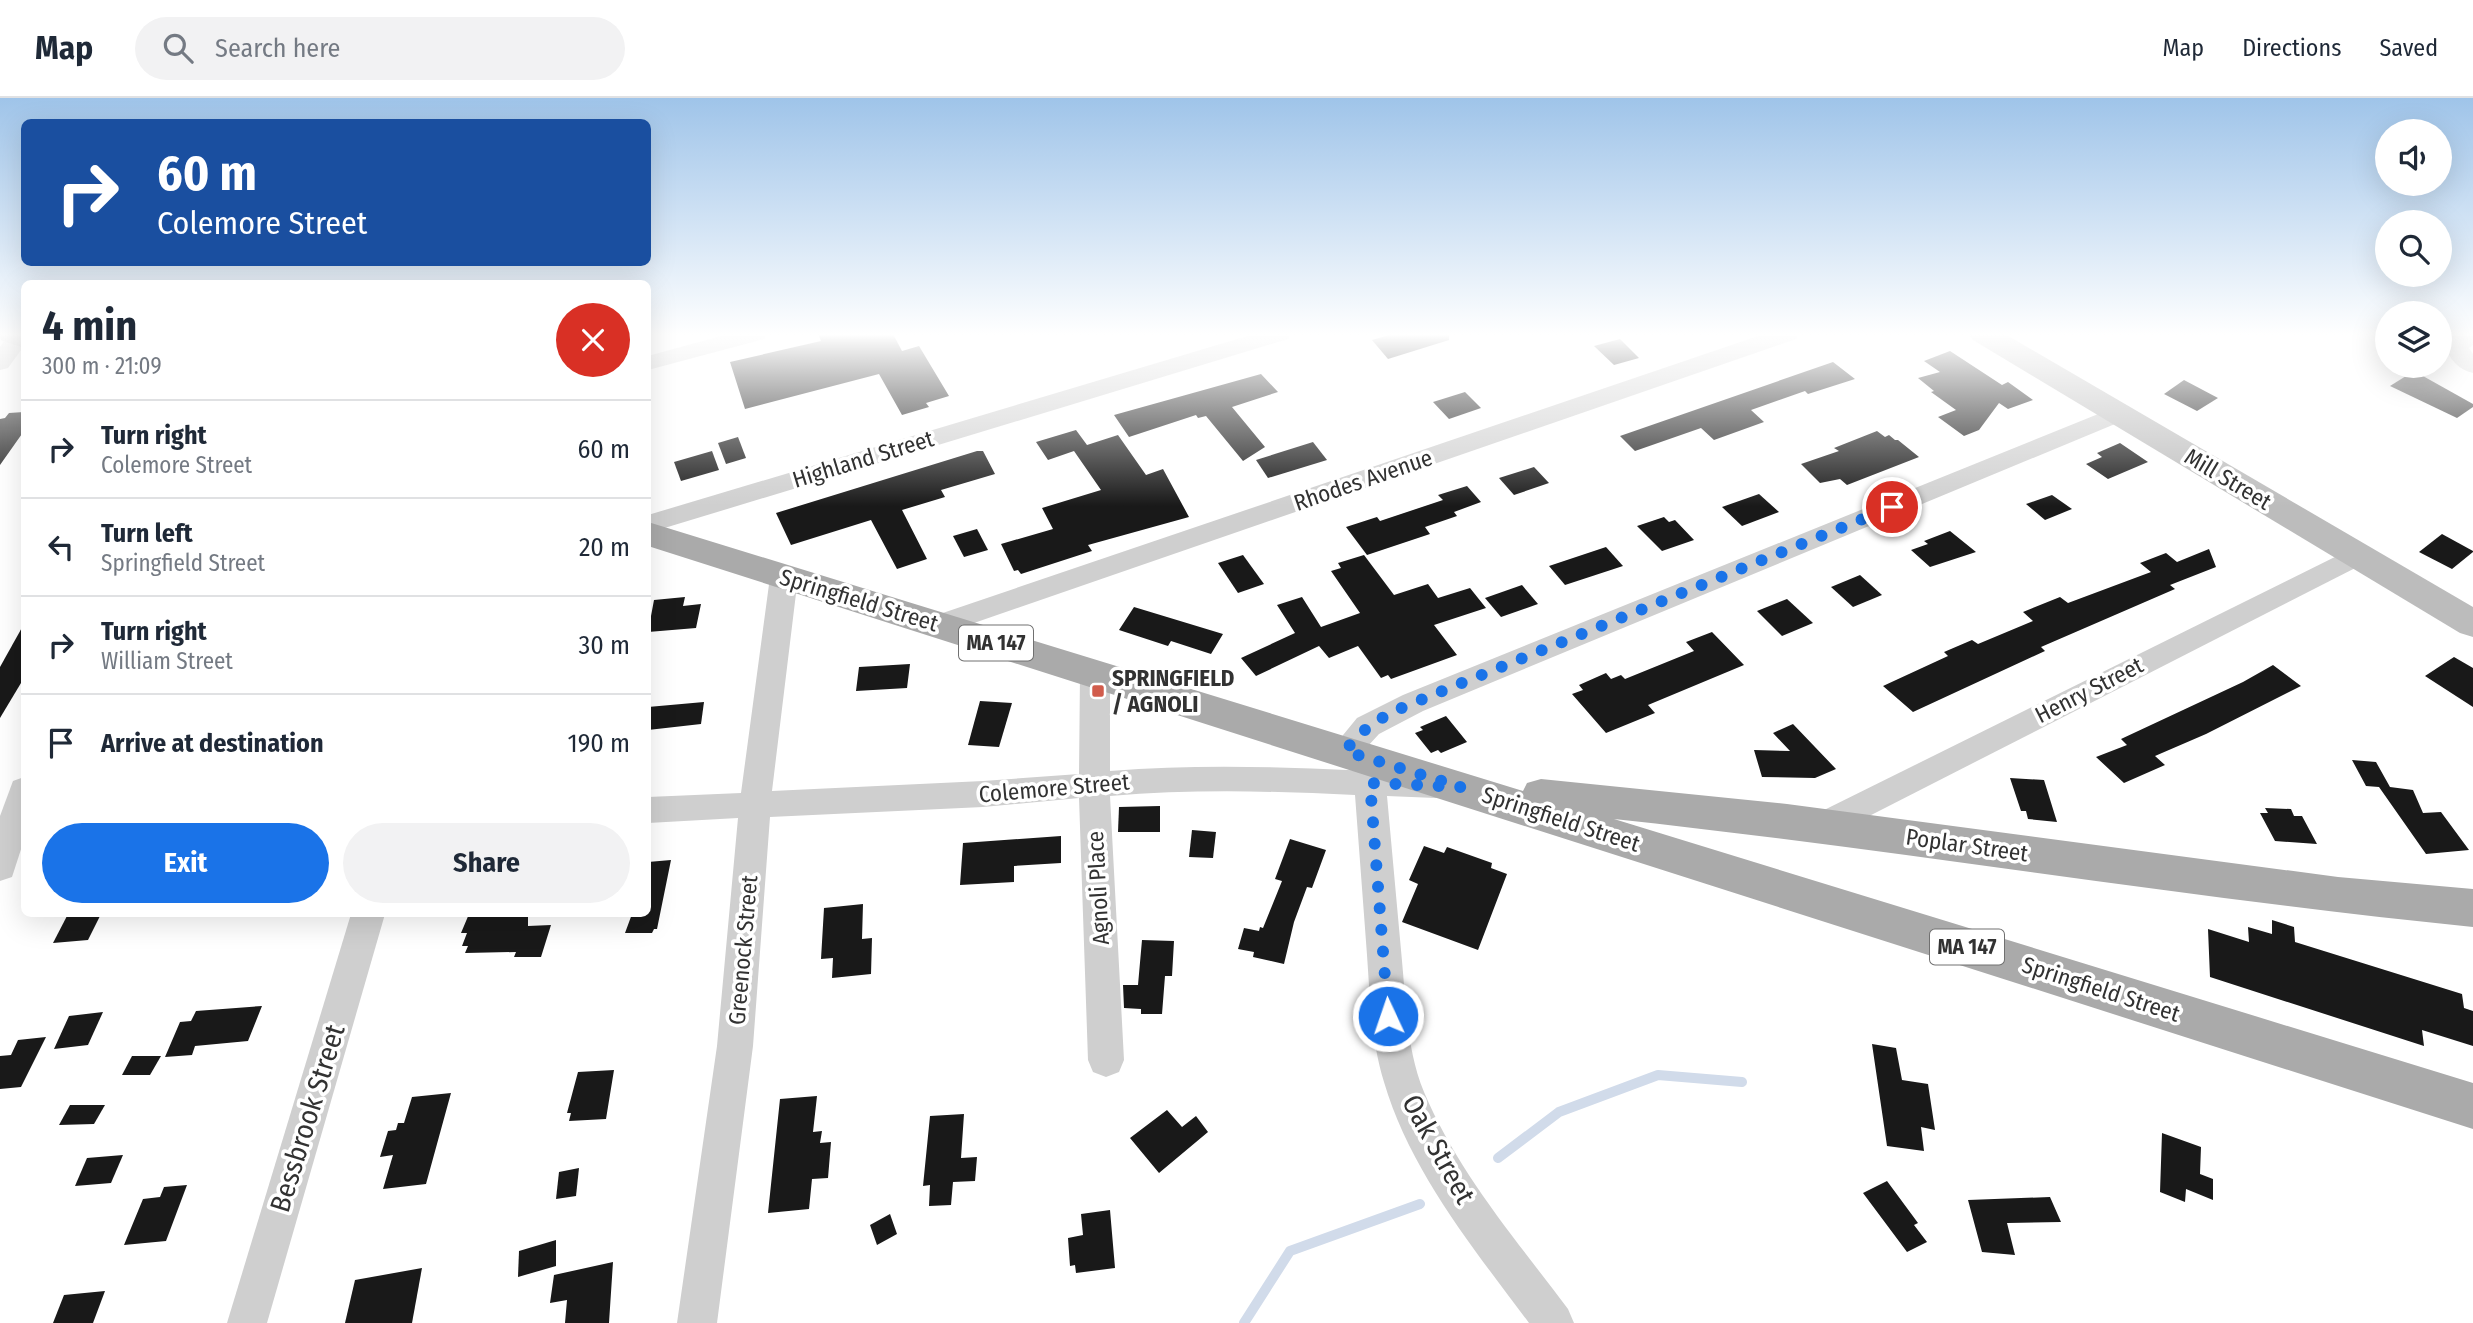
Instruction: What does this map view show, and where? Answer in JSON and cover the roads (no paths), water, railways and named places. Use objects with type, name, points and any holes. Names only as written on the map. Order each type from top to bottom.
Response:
[{"type":"main road","name":"Springfield Street","points":[[651,535],[2473,1106]]},
{"type":"main road","name":"Poplar Street","points":[[1461,787],[1821,826],[2258,886],[2473,908]]},
{"type":"street","name":"Highland Street","points":[[651,523],[1090,391]]},
{"type":"street","name":"Rhodes Avenue","points":[[938,625],[1621,391]]},
{"type":"street","name":"Mill Street","points":[[2079,391],[2473,624]]},
{"type":"street","points":[[1345,751],[1368,726],[1413,703],[2118,414]]},
{"type":"street","name":"Henry Street","points":[[1821,826],[2357,555]]},
{"type":"street","name":"Greenock Street","points":[[697,1323],[735,1046],[755,804],[784,577]]},
{"type":"street","name":"Agnoli Place","points":[[1095,674],[1094,784],[1106,1060]]},
{"type":"street","name":"Colemore Street","points":[[651,810],[983,794],[1215,777],[1461,787]]},
{"type":"street","name":"Oak Street","points":[[1370,783],[1388,1016],[1395,1056],[1407,1097],[1429,1140],[1466,1200],[1554,1323]]},
{"type":"street","points":[[8,849],[21,801]]},
{"type":"street","name":"Bessbrook Street","points":[[247,1323],[367,917]]},
{"type":"waterway","points":[[1498,1158],[1559,1112],[1658,1075],[1742,1082]]},
{"type":"waterway","points":[[1244,1323],[1290,1251],[1420,1204]]},
{"type":"place","name":"SPRINGFIELD / AGNOLI","points":[[1098,691]]}]
